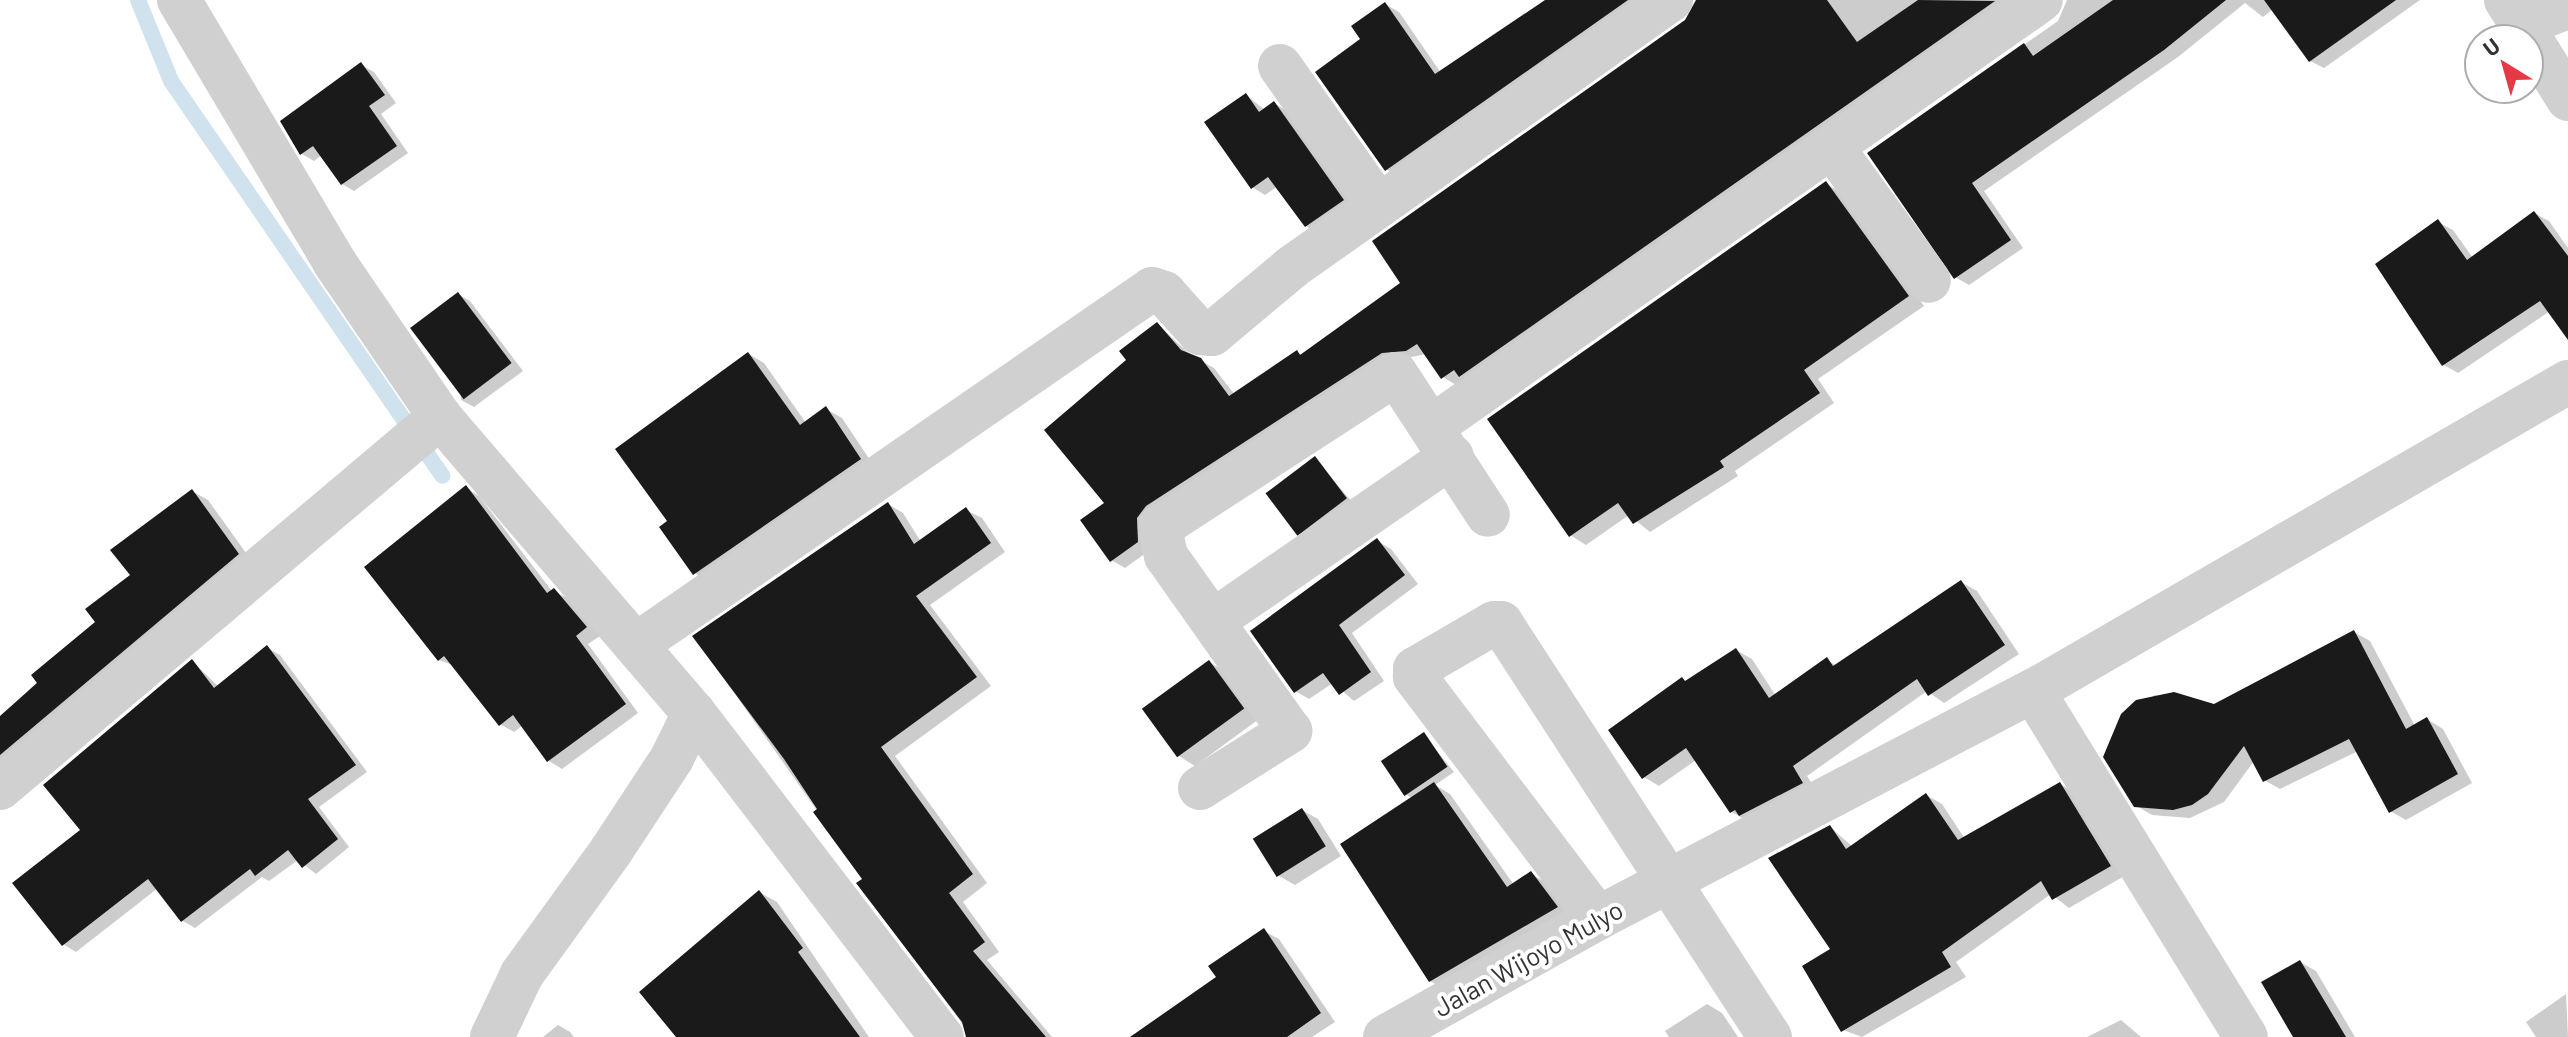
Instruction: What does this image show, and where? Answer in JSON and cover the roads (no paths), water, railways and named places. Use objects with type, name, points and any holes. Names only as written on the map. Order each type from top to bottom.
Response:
[{"type":"street","points":[[179,0],[335,263],[425,429],[637,644],[694,713],[942,1037]]},
{"type":"street","points":[[637,644],[1152,289],[1164,293],[1200,333],[1212,334],[1292,267],[1671,0]]},
{"type":"street","points":[[1213,621],[1442,441],[1832,147],[2041,0]]},
{"type":"street","points":[[2568,7],[2513,12],[2568,99]]},
{"type":"street","points":[[1280,66],[1379,206]]},
{"type":"street","points":[[1832,147],[1929,281]]},
{"type":"street","points":[[1200,788],[1290,731],[1166,556],[1160,527],[1390,375],[1402,378],[1488,515]]},
{"type":"street","name":"Jalan Wijoyo Mulyo","points":[[1385,1037],[1598,918],[2033,691],[2568,382]]},
{"type":"street","points":[[0,788],[425,429]]},
{"type":"street","points":[[1598,918],[1415,677],[1415,669],[1487,626],[1501,623],[1770,1037]]},
{"type":"street","points":[[2033,691],[2246,1037]]},
{"type":"street","points":[[492,1037],[522,974],[620,838],[672,758],[694,713]]},
{"type":"waterway","points":[[138,0],[171,81],[442,476]]}]
